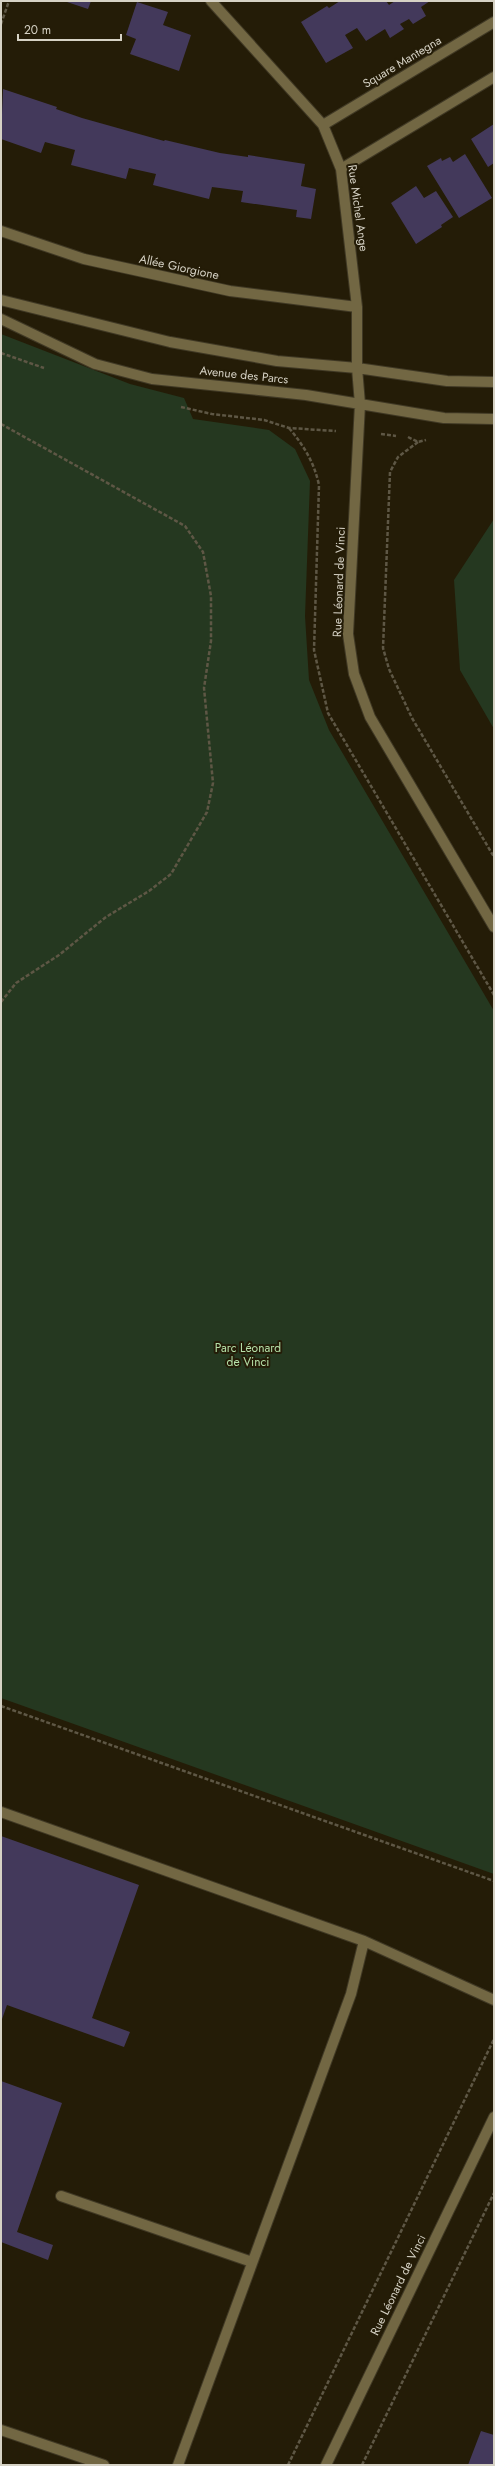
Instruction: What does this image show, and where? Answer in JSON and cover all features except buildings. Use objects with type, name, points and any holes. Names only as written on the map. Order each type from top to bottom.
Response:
[{"type":"street","name":"Rue Michel Ange","points":[[211,1],[323,125],[341,169],[357,307],[357,368]]},
{"type":"street","name":"Square Mantegna","points":[[323,125],[494,22]]},
{"type":"street","points":[[341,169],[494,77]]},
{"type":"street","name":"Allée Giorgione","points":[[1,231],[91,261],[230,291],[357,307]]},
{"type":"street","name":"Avenue des Parcs","points":[[1,300],[170,342],[277,361],[357,368],[447,381],[494,382]]},
{"type":"street","name":"Avenue des Parcs","points":[[1,319],[38,339],[95,364],[152,379],[306,395],[444,418],[494,419]]},
{"type":"street","name":"Rue Léonard de Vinci","points":[[357,368],[360,404],[348,634],[354,674],[370,717],[494,927]]},
{"type":"street","points":[[1,1812],[364,1941],[494,2000]]},
{"type":"street","points":[[178,2465],[350,1994],[364,1941]]},
{"type":"street","name":"Rue Léonard de Vinci","points":[[326,2465],[494,2117]]},
{"type":"street","points":[[61,2196],[252,2262]]},
{"type":"street","points":[[1,2430],[104,2465]]},
{"type":"path","points":[[1,24],[9,1]]},
{"type":"path","points":[[1,424],[185,526],[203,552],[211,596],[211,641],[204,688],[214,783],[207,812],[171,874],[150,891],[106,917],[59,955],[16,983],[1,1002]]},
{"type":"path","points":[[418,442],[398,458],[390,472],[383,648],[389,669],[412,718],[494,857]]},
{"type":"path","points":[[1,1706],[494,1881]]},
{"type":"path","points":[[288,2465],[494,2039]]},
{"type":"path","points":[[362,2465],[494,2193]]},
{"type":"green space","name":"Parc Léonard de Vinci","points":[[1,334],[130,384],[184,398],[193,419],[269,430],[295,449],[310,481],[305,616],[309,680],[329,730],[494,1011],[494,1874],[1,1698]]},
{"type":"green space","points":[[494,519],[494,729],[460,670],[454,580]]}]
